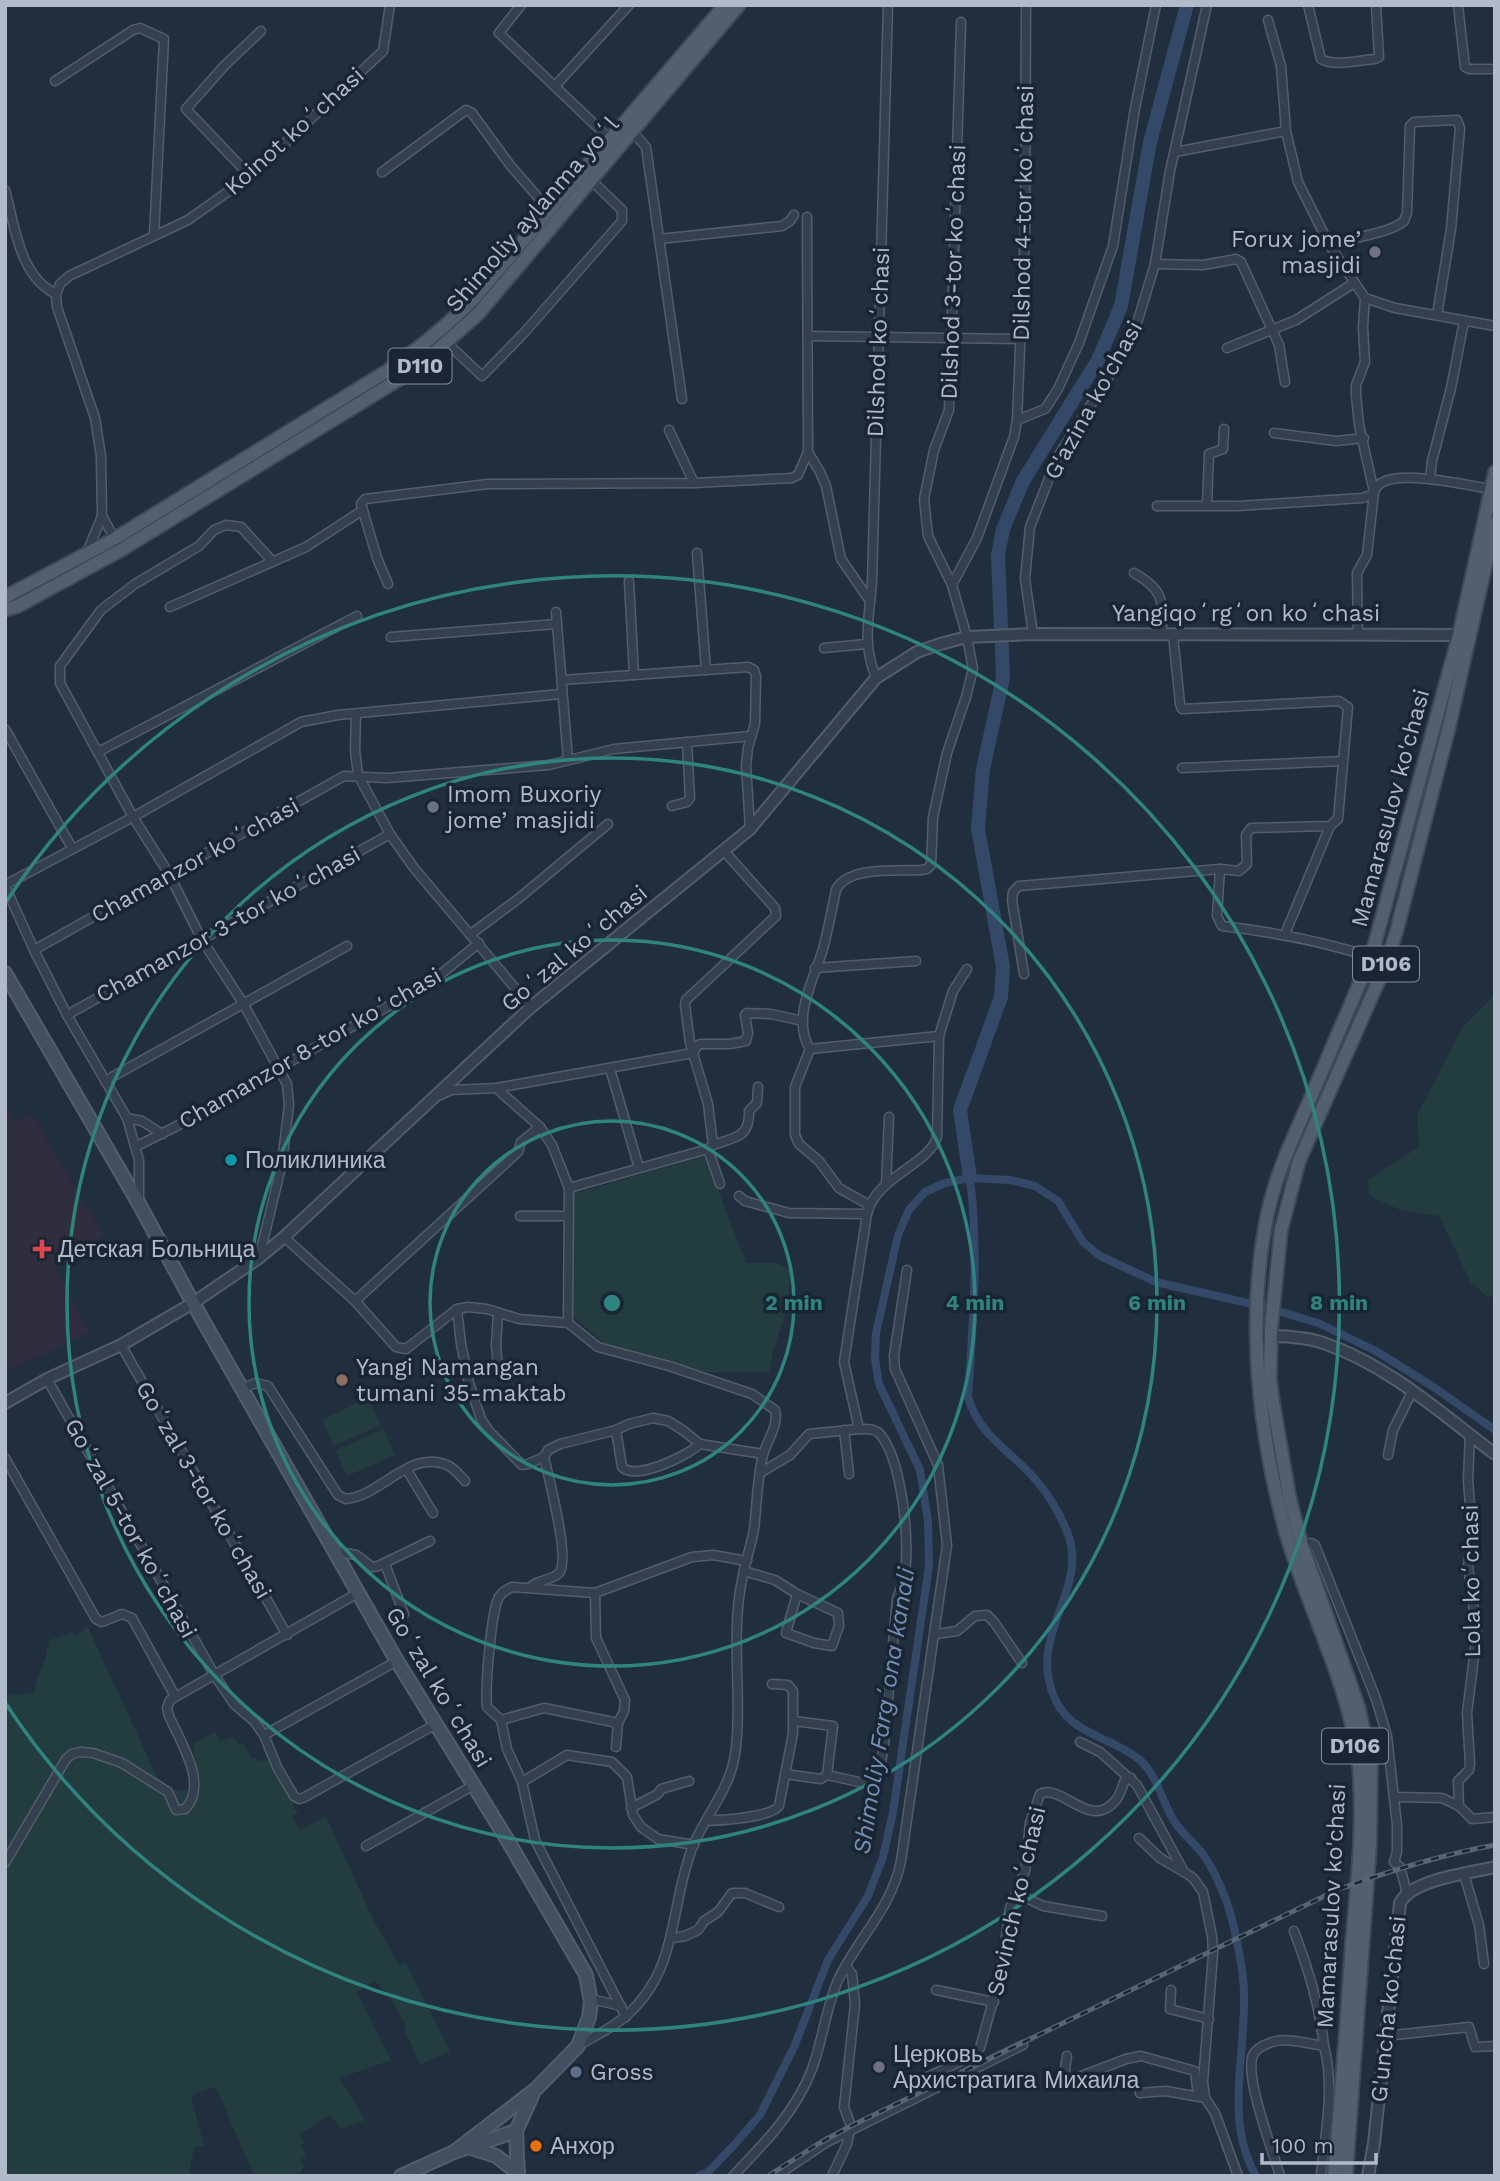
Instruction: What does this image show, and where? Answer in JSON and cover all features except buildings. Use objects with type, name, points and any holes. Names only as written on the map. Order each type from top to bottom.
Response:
[{"type":"main road","name":"Shimoliy aylanma yoʻl","points":[[5,610],[18,606],[117,545],[405,358],[458,314],[549,210],[614,143],[725,5]]},
{"type":"main road","name":"Shimoliy aylanma yoʻl","points":[[5,597],[85,555],[117,545],[341,416],[416,369],[478,314],[592,181],[614,143],[632,131],[739,5]]},
{"type":"main road","points":[[332,405],[341,416]]},
{"type":"main road","name":"D106","points":[[1465,635],[1495,472]]},
{"type":"main road","name":"D106","points":[[1465,635],[1495,523]]},
{"type":"main road","name":"Mamarasulov ko'chasi","points":[[1334,2176],[1360,1843],[1359,1766],[1348,1710],[1287,1535],[1278,1500],[1260,1401],[1256,1332],[1259,1281],[1265,1227],[1275,1187],[1371,957],[1465,635]]},
{"type":"main road","name":"Mamarasulov ko'chasi","points":[[1346,2176],[1370,1845],[1371,1766],[1359,1709],[1302,1545],[1282,1465],[1270,1380],[1271,1332],[1281,1230],[1299,1161],[1386,964],[1396,933],[1465,635]]},
{"type":"main road","name":"Goʻzal koʻchasi","points":[[5,973],[138,1202],[397,1661],[586,1975],[591,1999]]},
{"type":"main road","points":[[454,2152],[536,2089],[578,2046],[589,2017],[591,1999]]},
{"type":"main road","points":[[518,2175],[516,2130],[536,2089]]},
{"type":"main road","points":[[401,2176],[454,2152],[516,2130]]},
{"type":"main road","points":[[471,2148],[496,2156],[518,2175]]},
{"type":"street","name":"Koinot koʻchasi","points":[[56,294],[60,284],[69,276],[188,220],[250,176],[383,51],[390,5]]},
{"type":"street","points":[[521,5],[499,33],[614,143]]},
{"type":"street","points":[[555,86],[629,5]]},
{"type":"street","name":"Dilshod koʻchasi","points":[[876,678],[866,644],[870,601],[888,5]]},
{"type":"street","name":"Dilshod 4-tor koʻchasi","points":[[952,585],[976,538],[1014,437],[1017,420],[1025,229],[1026,5]]},
{"type":"street","points":[[1017,420],[1045,409],[1058,389],[1079,343],[1113,246],[1135,108],[1156,5]]},
{"type":"street","name":"G'azina ko'chasi","points":[[1033,634],[1024,579],[1030,527],[1057,458],[1125,351],[1137,323],[1154,264],[1207,5]]},
{"type":"street","points":[[1308,5],[1321,59],[1335,62],[1375,60],[1379,57],[1376,5]]},
{"type":"street","points":[[1458,5],[1465,67],[1495,69]]},
{"type":"street","points":[[1268,20],[1280,66],[1286,131],[1298,181],[1330,246],[1365,298],[1395,308],[1495,326]]},
{"type":"street","name":"Dilshod 3-tor koʻchasi","points":[[816,968],[836,890],[843,880],[858,874],[927,869],[930,865],[933,817],[947,753],[973,669],[952,585],[928,536],[924,499],[931,462],[949,410],[961,22]]},
{"type":"street","points":[[55,81],[132,30],[140,28],[164,39],[154,235]]},
{"type":"street","points":[[250,176],[186,109],[225,65],[261,31]]},
{"type":"street","points":[[382,172],[466,110],[472,113],[510,165],[549,210]]},
{"type":"street","points":[[1330,246],[1392,228],[1405,221],[1410,126],[1414,122],[1457,121],[1460,128],[1451,229],[1437,315]]},
{"type":"street","points":[[632,131],[646,147],[682,399]]},
{"type":"street","points":[[1175,152],[1286,131]]},
{"type":"street","points":[[446,342],[482,376],[523,334],[622,221],[622,211],[592,181]]},
{"type":"street","points":[[5,190],[26,264],[35,279],[56,294],[57,307],[95,418],[101,456],[102,516],[85,555]]},
{"type":"street","points":[[659,239],[782,226],[794,215]]},
{"type":"street","points":[[388,584],[363,510],[361,501],[365,499],[488,484],[694,483],[792,478],[801,471],[808,452],[807,216]]},
{"type":"street","points":[[1154,264],[1203,265],[1236,259],[1241,262],[1282,354],[1285,382]]},
{"type":"street","points":[[1227,348],[1316,309],[1354,283]]},
{"type":"street","points":[[1358,634],[1357,573],[1367,555],[1374,492],[1359,425],[1356,395],[1356,385],[1365,362],[1365,298]]},
{"type":"street","points":[[1430,479],[1464,321]]},
{"type":"street","points":[[808,336],[1021,338]]},
{"type":"street","points":[[1208,506],[1209,454],[1223,449],[1224,429]]},
{"type":"street","points":[[669,430],[694,483]]},
{"type":"street","points":[[1274,433],[1336,441],[1364,438]]},
{"type":"street","points":[[808,452],[826,486],[841,559],[870,601]]},
{"type":"street","points":[[1157,506],[1362,498],[1374,492],[1377,485],[1388,480],[1430,479],[1491,489]]},
{"type":"street","points":[[170,607],[306,547],[363,510]]},
{"type":"street","points":[[102,516],[117,545]]},
{"type":"street","points":[[258,1258],[278,1186],[289,1105],[286,1084],[243,1003],[202,940],[169,874],[133,817],[58,675],[60,666],[101,611],[135,584],[199,546],[214,530],[234,525],[247,531],[273,562]]},
{"type":"street","points":[[697,553],[706,670]]},
{"type":"street","points":[[1134,573],[1157,589],[1182,709],[1344,703],[1348,707],[1338,819],[1330,826],[1285,934]]},
{"type":"street","points":[[629,581],[634,675]]},
{"type":"street","points":[[555,612],[568,760]]},
{"type":"street","points":[[98,752],[357,616]]},
{"type":"street","points":[[391,637],[557,624]]},
{"type":"street","name":"Yangiqoʻrgʻon koʻchasi","points":[[979,636],[1465,635]]},
{"type":"street","name":"Goʻzal koʻchasi","points":[[5,1403],[47,1379],[121,1345],[193,1303],[258,1258],[284,1237],[531,1007],[750,829],[876,678],[917,652],[979,636]]},
{"type":"street","points":[[824,648],[866,644]]},
{"type":"street","points":[[562,680],[748,667],[754,670],[755,723],[746,765],[750,829]]},
{"type":"street","points":[[138,1202],[139,1160],[127,1118],[67,1015],[5,886],[133,817],[286,729],[317,718],[561,694]]},
{"type":"street","points":[[356,715],[355,750],[358,775],[390,834],[414,868],[531,1007]]},
{"type":"street","points":[[5,729],[72,848]]},
{"type":"street","name":"Chamanzor koʻchasi","points":[[34,950],[344,776],[387,778],[549,765],[614,749],[751,736]]},
{"type":"street","points":[[672,806],[687,802],[690,798],[687,742]]},
{"type":"street","points":[[1182,768],[1342,761]]},
{"type":"street","points":[[471,934],[519,899],[608,824]]},
{"type":"street","points":[[1024,974],[1012,900],[1013,892],[1019,886],[1220,869],[1239,871],[1247,864],[1246,835],[1251,828],[1330,826]]},
{"type":"street","name":"Chamanzor 3-tor koʻchasi","points":[[67,1015],[390,834]]},
{"type":"street","points":[[720,1184],[711,1147],[708,1104],[693,1053],[686,1000],[776,916],[775,908],[724,852]]},
{"type":"street","points":[[1220,869],[1217,916],[1222,926],[1285,934],[1332,944],[1371,957]]},
{"type":"street","name":"Chamanzor 8-tor koʻchasi","points":[[136,1146],[163,1134],[436,978],[479,943]]},
{"type":"street","points":[[105,1082],[347,946]]},
{"type":"street","points":[[810,1049],[805,1042],[803,1021],[805,1002],[816,968],[916,961]]},
{"type":"street","points":[[859,1429],[844,1362],[868,1209],[874,1196],[934,1146],[937,1137],[939,1036],[953,991],[967,968]]},
{"type":"street","points":[[693,1053],[700,1044],[746,1041],[747,1013],[771,1014],[803,1021]]},
{"type":"street","points":[[810,1049],[939,1036]]},
{"type":"street","points":[[810,1049],[795,1087],[795,1135],[799,1144],[819,1161],[839,1188],[868,1209]]},
{"type":"street","points":[[435,1098],[451,1090],[496,1088],[693,1053]]},
{"type":"street","points":[[610,1069],[639,1168]]},
{"type":"street","points":[[569,1188],[711,1147],[738,1136],[750,1124],[749,1111],[757,1104],[758,1087]]},
{"type":"street","points":[[496,1088],[540,1127],[552,1145],[569,1188],[568,1323]]},
{"type":"street","points":[[886,1185],[889,1117]]},
{"type":"street","points":[[127,1118],[142,1121],[163,1134]]},
{"type":"street","points":[[355,1301],[518,1152],[521,1142],[540,1127]]},
{"type":"street","points":[[739,1196],[789,1213],[868,1209]]},
{"type":"street","points":[[520,1216],[569,1216]]},
{"type":"street","points":[[284,1237],[355,1301],[401,1350],[407,1349],[457,1309],[477,1308],[519,1319],[568,1323],[598,1347],[752,1394],[775,1410],[776,1421],[763,1454],[753,1533],[738,1605],[734,1757],[723,1795],[694,1845],[681,1885],[672,1938],[659,1977],[626,2017],[578,2046]]},
{"type":"street","points":[[733,2176],[785,2116],[805,2087],[833,1996],[846,1966],[886,1905],[898,1875],[936,1634],[947,1545],[938,1465],[899,1381],[894,1356],[907,1270]]},
{"type":"street","points":[[457,1309],[469,1384],[485,1426],[522,1465],[544,1457],[548,1450],[560,1444],[616,1430],[645,1419],[661,1418],[700,1444],[763,1454]]},
{"type":"street","points":[[498,1313],[498,1367]]},
{"type":"street","points":[[1256,1332],[1271,1332],[1324,1343],[1376,1368],[1495,1454]]},
{"type":"street","name":"Goʻzal 3-tor koʻchasi","points":[[121,1345],[287,1636]]},
{"type":"street","name":"Goʻzal 5-tor koʻchasi","points":[[47,1379],[215,1676],[234,1704],[254,1721],[264,1735]]},
{"type":"street","points":[[242,1389],[255,1383],[274,1392],[338,1495],[346,1499],[354,1498],[422,1462],[434,1461],[452,1466],[465,1480]]},
{"type":"street","points":[[1388,1455],[1393,1430],[1412,1392]]},
{"type":"street","points":[[760,1473],[790,1454],[806,1435],[859,1429],[878,1432],[889,1455],[903,1503],[906,1539],[904,1580],[897,1599],[884,1745],[878,1780],[873,1784],[864,1843]]},
{"type":"street","points":[[616,1430],[622,1466],[628,1471],[650,1469],[684,1456],[700,1444]]},
{"type":"street","points":[[844,1430],[849,1474]]},
{"type":"street","name":"Lola koʻchasi","points":[[1459,1806],[1458,1781],[1470,1767],[1467,1713],[1477,1633],[1468,1566],[1472,1532],[1468,1480],[1470,1435]]},
{"type":"street","points":[[530,1588],[534,1583],[557,1575],[562,1567],[560,1529],[544,1457]]},
{"type":"street","points":[[5,1458],[96,1619],[102,1622],[122,1614],[132,1618],[175,1696]]},
{"type":"street","points":[[407,1469],[433,1513]]},
{"type":"street","points":[[334,1550],[356,1555],[372,1567],[385,1564],[429,1541]]},
{"type":"street","points":[[1302,1545],[1315,1545],[1376,1699],[1387,1736],[1395,1797],[1397,1852],[1394,1862],[1399,1867],[1407,1893]]},
{"type":"street","points":[[626,2017],[535,1840],[522,1782],[507,1749],[502,1720],[490,1711],[486,1703],[494,1612],[500,1596],[512,1587],[595,1593],[692,1557],[713,1555],[747,1561]]},
{"type":"street","points":[[385,1564],[404,1614]]},
{"type":"street","points":[[744,1571],[775,1580],[797,1594],[838,1613],[839,1626],[832,1646],[786,1633],[797,1594]]},
{"type":"street","points":[[5,1863],[66,1759],[72,1754],[93,1753],[113,1760],[168,1792],[179,1812],[188,1806],[192,1796],[194,1773],[167,1708],[170,1700],[287,1636],[358,1593]]},
{"type":"street","points":[[595,1593],[596,1638],[625,1700],[624,1711],[618,1723],[616,1747]]},
{"type":"street","points":[[936,1634],[957,1631],[975,1616],[987,1615],[1023,1663]]},
{"type":"street","points":[[397,1661],[264,1735],[277,1767],[294,1796],[299,1799],[436,1724]]},
{"type":"street","points":[[706,1821],[736,1820],[775,1811],[779,1806],[794,1721],[793,1688],[772,1684]]},
{"type":"street","points":[[502,1720],[544,1708],[618,1723]]},
{"type":"street","points":[[794,1721],[833,1727],[827,1775]]},
{"type":"street","points":[[1080,1742],[1100,1752],[1136,1784],[1184,1872]]},
{"type":"street","points":[[522,1782],[567,1755],[612,1762],[627,1777],[635,1820],[653,1836],[694,1845]]},
{"type":"street","points":[[785,1774],[821,1779],[827,1775],[873,1784]]},
{"type":"street","name":"Sevinch koʻchasi","points":[[919,2081],[977,2052],[994,2002],[1010,1908],[1026,1871],[1030,1823],[1040,1794],[1049,1792],[1092,1811],[1103,1810],[1113,1804],[1125,1780],[1131,1778]]},
{"type":"street","points":[[631,1808],[659,1794],[661,1789],[689,1782]]},
{"type":"street","points":[[366,1846],[474,1785]]},
{"type":"street","points":[[1395,1797],[1442,1798],[1459,1806],[1472,1819],[1495,1817]]},
{"type":"street","points":[[1139,1838],[1160,1858],[1193,1878],[1203,1892],[1213,1954],[1203,2082],[1205,2098]]},
{"type":"street","name":"G'uncha ko'chasi","points":[[1368,2176],[1374,2143],[1400,1903],[1407,1893],[1424,1884],[1495,1867]]},
{"type":"street","points":[[1464,1874],[1479,1925],[1484,1964]]},
{"type":"street","points":[[672,1938],[698,1930],[704,1921],[718,1912],[732,1893],[744,1894],[779,1908]]},
{"type":"street","points":[[1016,1893],[1043,1906],[1102,1916]]},
{"type":"street","points":[[1294,1931],[1319,2005],[1327,2057],[1328,2098],[1321,2176]]},
{"type":"street","points":[[832,2176],[847,2144],[850,2129],[844,2107],[855,2004],[852,1974],[846,1966]]},
{"type":"street","points":[[936,1990],[994,2002]]},
{"type":"street","points":[[1171,1990],[1170,2009],[1209,2019]]},
{"type":"street","points":[[591,1999],[621,2006]]},
{"type":"street","points":[[1385,2036],[1469,2027],[1476,2048],[1495,2046]]},
{"type":"street","points":[[1280,2176],[1253,2086],[1253,2054],[1260,2047],[1277,2040],[1324,2046]]},
{"type":"street","points":[[776,2176],[850,2129],[1024,2045]]},
{"type":"street","points":[[1067,2056],[1063,2083],[1141,2056],[1195,2071],[1197,2088],[1215,2113],[1238,2176]]},
{"type":"street","points":[[1140,2093],[1166,2091],[1205,2098]]},
{"type":"shaded area","name":"Детская Больница","points":[[5,1105],[15,1121],[32,1114],[104,1236],[53,1263],[89,1332],[5,1372]]},
{"type":"green space","points":[[1495,994],[1495,1295],[1488,1297],[1471,1283],[1439,1216],[1400,1210],[1369,1195],[1368,1180],[1419,1147],[1417,1115],[1462,1028]]},
{"type":"green space","points":[[705,1156],[746,1263],[778,1263],[790,1270],[788,1307],[769,1372],[707,1372],[610,1348],[570,1314],[573,1194]]},
{"type":"green space","points":[[368,1398],[381,1425],[334,1446],[322,1420]]},
{"type":"green space","points":[[384,1429],[395,1455],[347,1476],[335,1450]]},
{"type":"green space","points":[[88,1627],[157,1777],[173,1790],[195,1790],[194,1743],[215,1732],[221,1741],[233,1737],[239,1745],[243,1743],[251,1758],[256,1757],[258,1762],[270,1760],[296,1802],[293,1805],[298,1813],[292,1816],[300,1830],[326,1816],[372,1917],[399,1965],[406,1963],[450,2051],[420,2065],[404,2028],[406,2026],[388,1994],[375,1981],[357,1992],[391,2060],[340,2078],[365,2120],[341,2129],[330,2115],[300,2134],[305,2143],[301,2145],[306,2156],[301,2160],[304,2166],[298,2176],[254,2176],[216,2087],[191,2097],[204,2145],[194,2148],[189,2176],[5,2176],[5,1696],[34,1693],[47,1647],[50,1646],[48,1641],[73,1632],[75,1636]]},
{"type":"waterway","points":[[970,1178],[960,1110],[1001,997],[1003,967],[978,829],[983,769],[1003,678],[998,555],[1003,529],[1023,481],[1098,360],[1121,306],[1150,142],[1187,5]]},
{"type":"waterway","points":[[970,1178],[975,1260],[968,1397],[973,1411],[987,1432],[1039,1484],[1059,1513],[1069,1537],[1072,1558],[1070,1577],[1051,1636],[1047,1657],[1048,1678],[1056,1701],[1072,1721],[1131,1753],[1147,1767],[1174,1821],[1205,1857],[1222,1889],[1232,1921],[1242,1972],[1244,2017],[1239,2110],[1246,2155],[1256,2176]]},
{"type":"waterway","name":"Shimoliy Fargʻona kanali","points":[[699,2176],[708,2172],[760,2115],[794,2047],[828,1960],[868,1896],[883,1857],[893,1812],[929,1566],[928,1521],[920,1470],[879,1384],[875,1359],[876,1333],[898,1235],[909,1210],[925,1192],[945,1183],[970,1178],[1010,1180],[1035,1186],[1058,1201],[1083,1242],[1100,1256],[1156,1282],[1265,1307],[1318,1323],[1376,1351],[1495,1430]]},
{"type":"railway","points":[[768,2176],[851,2126],[1337,1890],[1415,1864],[1495,1845]]},
{"type":"place","name":"Forux jome’ masjidi","points":[[1375,252]]},
{"type":"place","name":"Imom Buxoriy jome’ masjidi","points":[[433,807]]},
{"type":"place","name":"Поликлиника","points":[[231,1160]]},
{"type":"place","name":"Детская Больница","points":[[42,1249]]},
{"type":"place","name":"Yangi Namangan tumani 35-maktab","points":[[342,1380]]},
{"type":"place","name":"Церковь Архистратига Михаила","points":[[879,2067]]},
{"type":"place","name":"Gross","points":[[576,2072]]},
{"type":"place","name":"Анхор","points":[[536,2146]]}]
